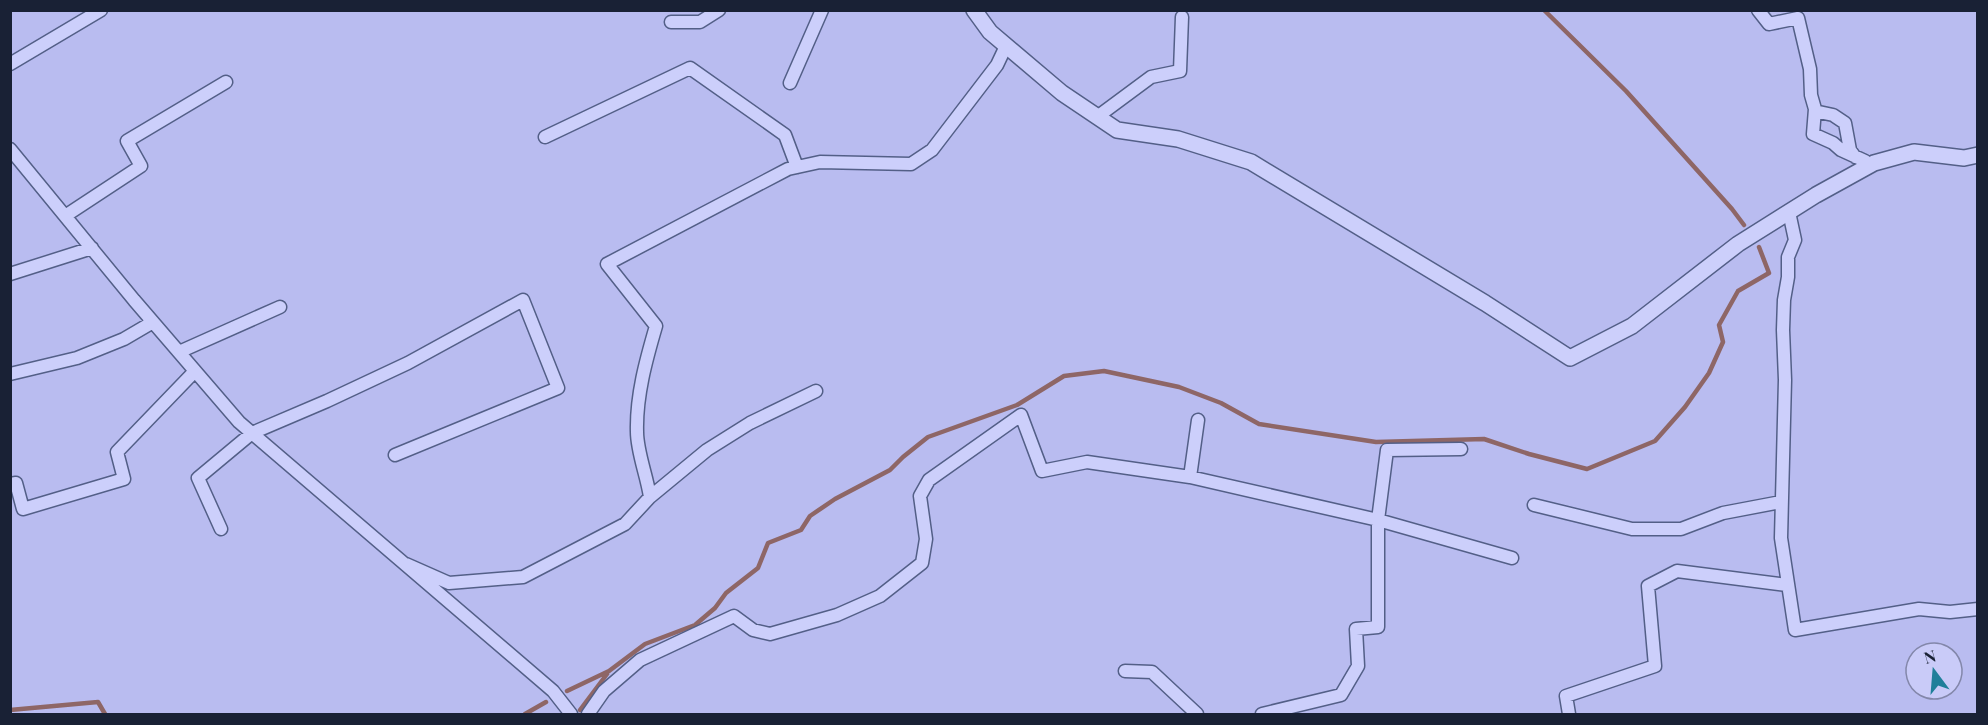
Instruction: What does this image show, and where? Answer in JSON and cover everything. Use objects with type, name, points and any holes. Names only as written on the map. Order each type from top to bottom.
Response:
[{"type":"street","points":[[10,64],[101,10]]},
{"type":"street","points":[[671,22],[700,22],[719,10]]},
{"type":"street","points":[[789,83],[822,10]]},
{"type":"street","points":[[974,10],[990,32],[1006,46],[1062,93],[1116,130],[1178,139],[1251,162],[1485,303],[1570,358],[1632,326],[1738,244],[1870,165],[1914,152],[1964,158],[1977,155]]},
{"type":"street","points":[[1758,10],[1769,24],[1798,18],[1810,69],[1811,95],[1815,109],[1813,134],[1870,165]]},
{"type":"street","points":[[1097,117],[1151,77],[1180,71],[1182,17]]},
{"type":"street","points":[[650,496],[637,434],[638,408],[645,366],[656,326],[607,264],[788,169],[820,162],[911,164],[932,150],[997,65],[1006,46]]},
{"type":"street","points":[[545,137],[690,68],[785,135],[797,167]]},
{"type":"street","points":[[65,216],[141,166],[127,141],[226,82]]},
{"type":"street","points":[[1819,112],[1833,115],[1845,123],[1850,150],[1856,158]]},
{"type":"street","points":[[10,149],[239,422],[552,691],[571,714]]},
{"type":"street","points":[[1789,212],[1795,240],[1788,257],[1788,277],[1784,300],[1785,380],[1781,538],[1795,630],[1919,609],[1950,612],[1977,609]]},
{"type":"street","points":[[10,274],[80,254],[92,248]]},
{"type":"street","points":[[220,529],[198,478],[252,433],[408,363],[523,300],[558,388],[395,455]]},
{"type":"street","points":[[179,352],[280,307]]},
{"type":"street","points":[[10,374],[77,358],[124,339],[153,322]]},
{"type":"street","points":[[10,484],[16,483],[23,509],[124,479],[117,452],[195,371]]},
{"type":"street","points":[[406,564],[449,583],[523,577],[625,524],[650,496],[716,444],[750,423],[816,391]]},
{"type":"street","points":[[588,714],[604,691],[640,660],[734,616],[753,630],[770,634],[837,615],[880,596],[922,562],[926,540],[920,496],[929,480],[1021,416],[1042,471],[1088,462],[1190,477],[1378,520],[1512,558]]},
{"type":"street","points":[[1190,477],[1198,420]]},
{"type":"street","points":[[1262,714],[1341,695],[1358,666],[1356,630],[1378,627],[1378,520],[1388,450],[1461,449]]},
{"type":"street","points":[[1534,504],[1632,529],[1681,529],[1723,513],[1782,502]]},
{"type":"street","points":[[1569,714],[1566,696],[1655,666],[1648,586],[1677,571],[1787,585]]},
{"type":"street","points":[[1125,671],[1152,672],[1197,714]]},
{"type":"waterway","points":[[1544,10],[1626,91],[1744,225]]},
{"type":"waterway","points":[[567,691],[609,671],[645,644],[695,625],[715,608],[726,593],[758,568],[768,543],[801,530],[810,516],[835,499],[890,470],[928,437],[1017,405],[1064,376],[1104,371],[1179,387],[1221,403],[1259,424],[1376,442],[1484,439],[1529,454],[1587,469],[1655,441],[1685,407],[1709,373],[1723,342],[1719,325],[1738,291],[1769,273],[1759,247]]},
{"type":"waterway","points":[[580,710],[607,674]]},
{"type":"waterway","points":[[10,710],[98,702],[105,714]]},
{"type":"waterway","points":[[525,714],[546,702]]}]
